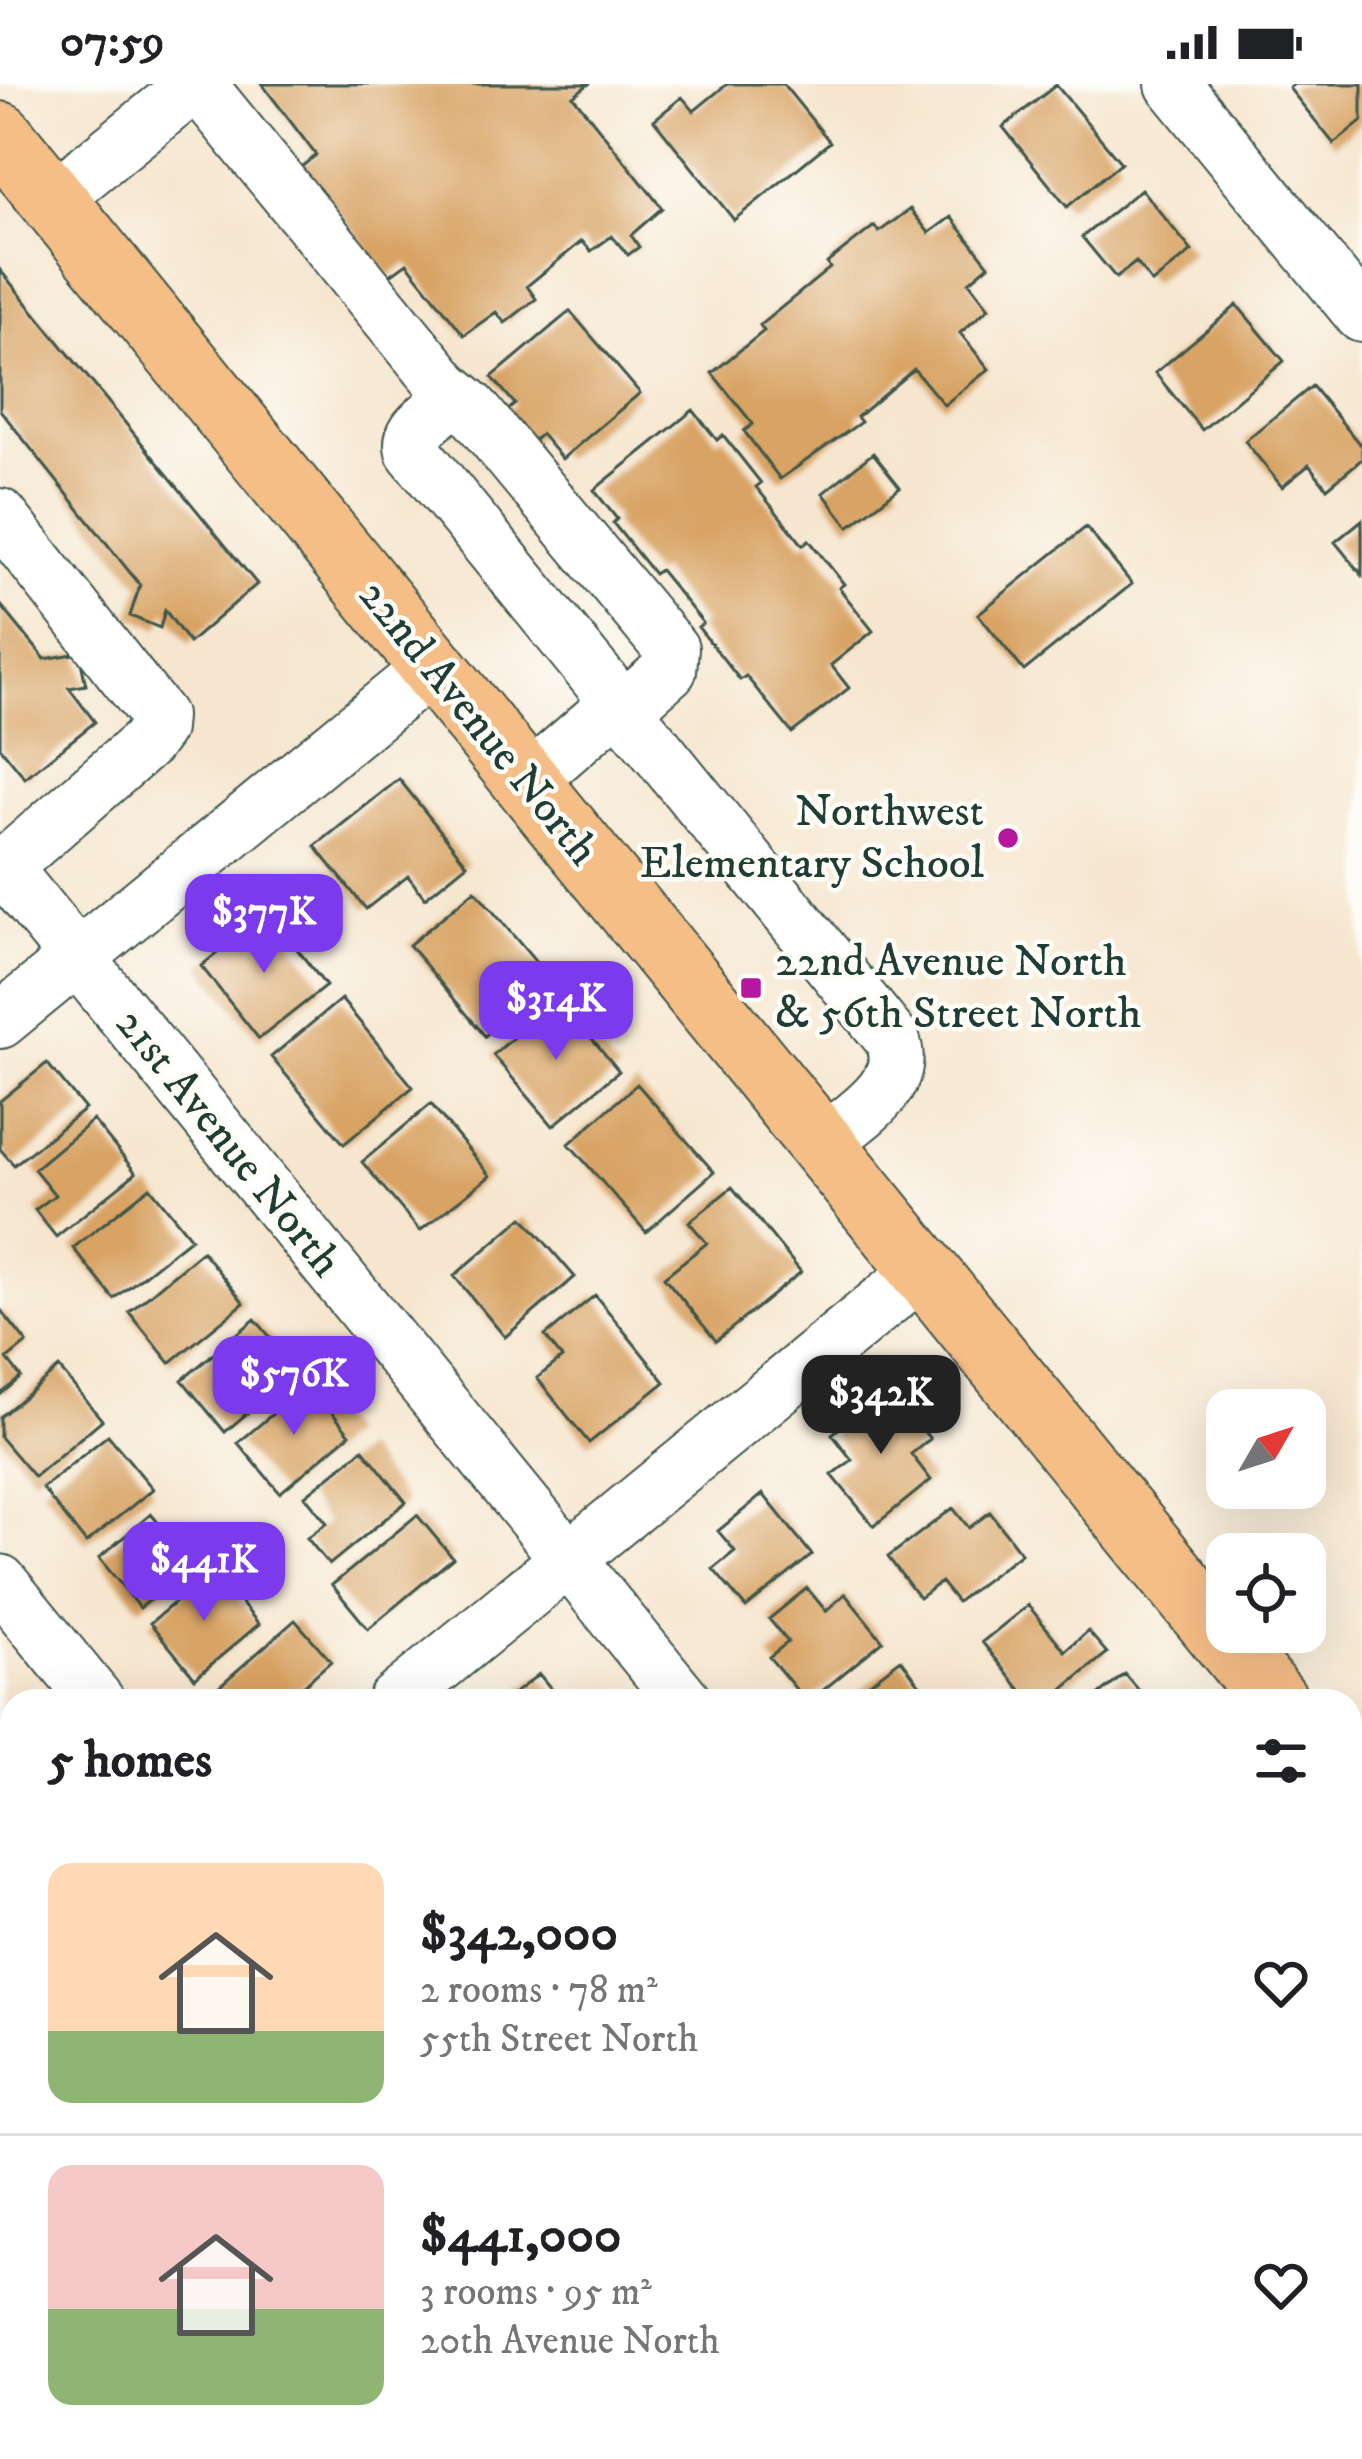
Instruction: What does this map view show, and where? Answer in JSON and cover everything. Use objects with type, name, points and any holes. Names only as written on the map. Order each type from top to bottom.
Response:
[{"type":"main road","name":"22nd Avenue North","points":[[0,135],[1265,1689]]},
{"type":"street","points":[[52,200],[196,84],[671,649],[669,670],[526,783]]},
{"type":"street","points":[[1172,84],[1362,315]]},
{"type":"street","points":[[446,386],[449,398],[414,433],[410,440],[413,451],[892,1039],[898,1055],[891,1081],[824,1143]]},
{"type":"street","points":[[0,516],[158,716],[157,728],[146,743],[2,866]]},
{"type":"street","points":[[0,1021],[432,667]]},
{"type":"street","name":"21st Avenue North","points":[[2,866],[674,1689]]},
{"type":"street","points":[[410,1689],[925,1268]]},
{"type":"street","points":[[0,1582],[87,1689]]},
{"type":"building","points":[[262,84],[589,84],[573,96],[662,208],[631,235],[639,247],[628,255],[612,236],[591,251],[582,241],[527,286],[536,299],[505,323],[496,312],[464,335],[407,263],[389,276],[301,167],[316,155]]},
{"type":"building","points":[[727,84],[783,84],[830,142],[734,220],[654,120],[682,97],[694,111]]},
{"type":"building","points":[[1294,84],[1362,84],[1362,121],[1334,144],[1289,88]]},
{"type":"building","points":[[1056,85],[1121,163],[1067,207],[1003,127]]},
{"type":"building","points":[[1141,189],[1192,251],[1152,283],[1136,262],[1116,278],[1082,237]]},
{"type":"building","points":[[910,209],[929,233],[951,217],[989,265],[969,282],[989,308],[960,333],[989,369],[944,405],[914,369],[857,417],[861,422],[780,479],[744,431],[753,424],[712,373],[764,331],[760,325],[830,268],[827,263],[874,226],[879,232]]},
{"type":"building","points":[[0,270],[257,584],[189,643],[165,610],[160,628],[130,616],[140,585],[0,410]]},
{"type":"building","points":[[1237,305],[1284,361],[1202,430],[1155,373]]},
{"type":"building","points":[[570,311],[640,393],[562,459],[541,434],[523,449],[498,419],[515,404],[492,377]]},
{"type":"building","points":[[1312,386],[1362,447],[1362,459],[1327,488],[1309,465],[1282,487],[1245,441]]},
{"type":"building","points":[[693,410],[717,440],[723,435],[761,483],[756,487],[803,545],[809,540],[873,631],[831,665],[849,688],[792,733],[746,676],[740,680],[698,627],[703,623],[660,570],[654,574],[613,523],[617,519],[594,490]]},
{"type":"building","points":[[873,453],[900,487],[849,527],[823,493]]},
{"type":"building","points":[[1362,520],[1362,575],[1335,542]]},
{"type":"building","points":[[1086,527],[1132,584],[1024,671],[978,614]]},
{"type":"building","points":[[0,604],[45,659],[79,653],[86,685],[69,688],[95,722],[25,778],[0,747]]},
{"type":"building","points":[[399,779],[467,864],[425,898],[408,876],[366,909],[315,846]]},
{"type":"building","points":[[475,890],[550,979],[485,1036],[409,945]]},
{"type":"building","points":[[268,912],[326,986],[259,1039],[201,966]]},
{"type":"building","points":[[341,999],[413,1087],[344,1144],[271,1057]]},
{"type":"building","points":[[559,999],[619,1071],[553,1126],[493,1055]]},
{"type":"building","points":[[47,1063],[85,1109],[14,1165],[0,1149],[0,1101]]},
{"type":"building","points":[[637,1084],[714,1172],[646,1232],[569,1144]]},
{"type":"building","points":[[431,1104],[490,1176],[420,1231],[362,1162]]},
{"type":"building","points":[[93,1120],[136,1173],[56,1237],[35,1210],[55,1195],[34,1169]]},
{"type":"building","points":[[150,1187],[191,1238],[114,1299],[73,1248]]},
{"type":"building","points":[[732,1187],[801,1272],[716,1341],[664,1277],[707,1243],[689,1222]]},
{"type":"building","points":[[523,1217],[575,1277],[505,1337],[454,1276]]},
{"type":"building","points":[[202,1251],[244,1303],[170,1363],[129,1312]]},
{"type":"building","points":[[595,1295],[665,1382],[589,1443],[537,1378],[562,1358],[545,1336]]},
{"type":"building","points":[[0,1309],[27,1343],[7,1359],[21,1377],[0,1395]]},
{"type":"building","points":[[255,1319],[298,1370],[225,1432],[182,1380]]},
{"type":"building","points":[[59,1368],[102,1420],[34,1477],[0,1437],[0,1417]]},
{"type":"building","points":[[308,1384],[350,1434],[280,1493],[238,1443]]},
{"type":"building","points":[[890,1388],[930,1439],[911,1454],[931,1480],[874,1526],[832,1475],[852,1460],[832,1434]]},
{"type":"building","points":[[108,1435],[153,1489],[86,1543],[42,1488]]},
{"type":"building","points":[[363,1449],[406,1502],[329,1565],[307,1538],[327,1523],[305,1496]]},
{"type":"building","points":[[763,1494],[812,1555],[746,1608],[713,1569],[735,1551],[718,1531]]},
{"type":"building","points":[[953,1508],[969,1528],[990,1512],[1021,1553],[957,1602],[941,1582],[919,1598],[888,1557]]},
{"type":"building","points":[[151,1514],[193,1565],[140,1608],[99,1558]]},
{"type":"building","points":[[417,1515],[453,1558],[368,1629],[332,1585]]},
{"type":"building","points":[[213,1570],[259,1624],[195,1678],[150,1623]]},
{"type":"building","points":[[807,1588],[826,1611],[845,1594],[883,1641],[825,1689],[796,1689],[769,1657],[788,1642],[769,1619]]},
{"type":"building","points":[[1028,1605],[1065,1651],[1088,1631],[1107,1653],[1064,1689],[1020,1689],[982,1642]]},
{"type":"building","points":[[295,1620],[331,1661],[300,1689],[216,1689]]},
{"type":"building","points":[[901,1659],[923,1689],[862,1689]]},
{"type":"building","points":[[539,1674],[551,1689],[520,1689]]},
{"type":"building","points":[[1125,1674],[1138,1689],[1107,1689]]},
{"type":"place","name":"Northwest Elementary School","points":[[1008,838]]},
{"type":"place","name":"22nd Avenue North & 56th Street North","points":[[751,988]]}]
